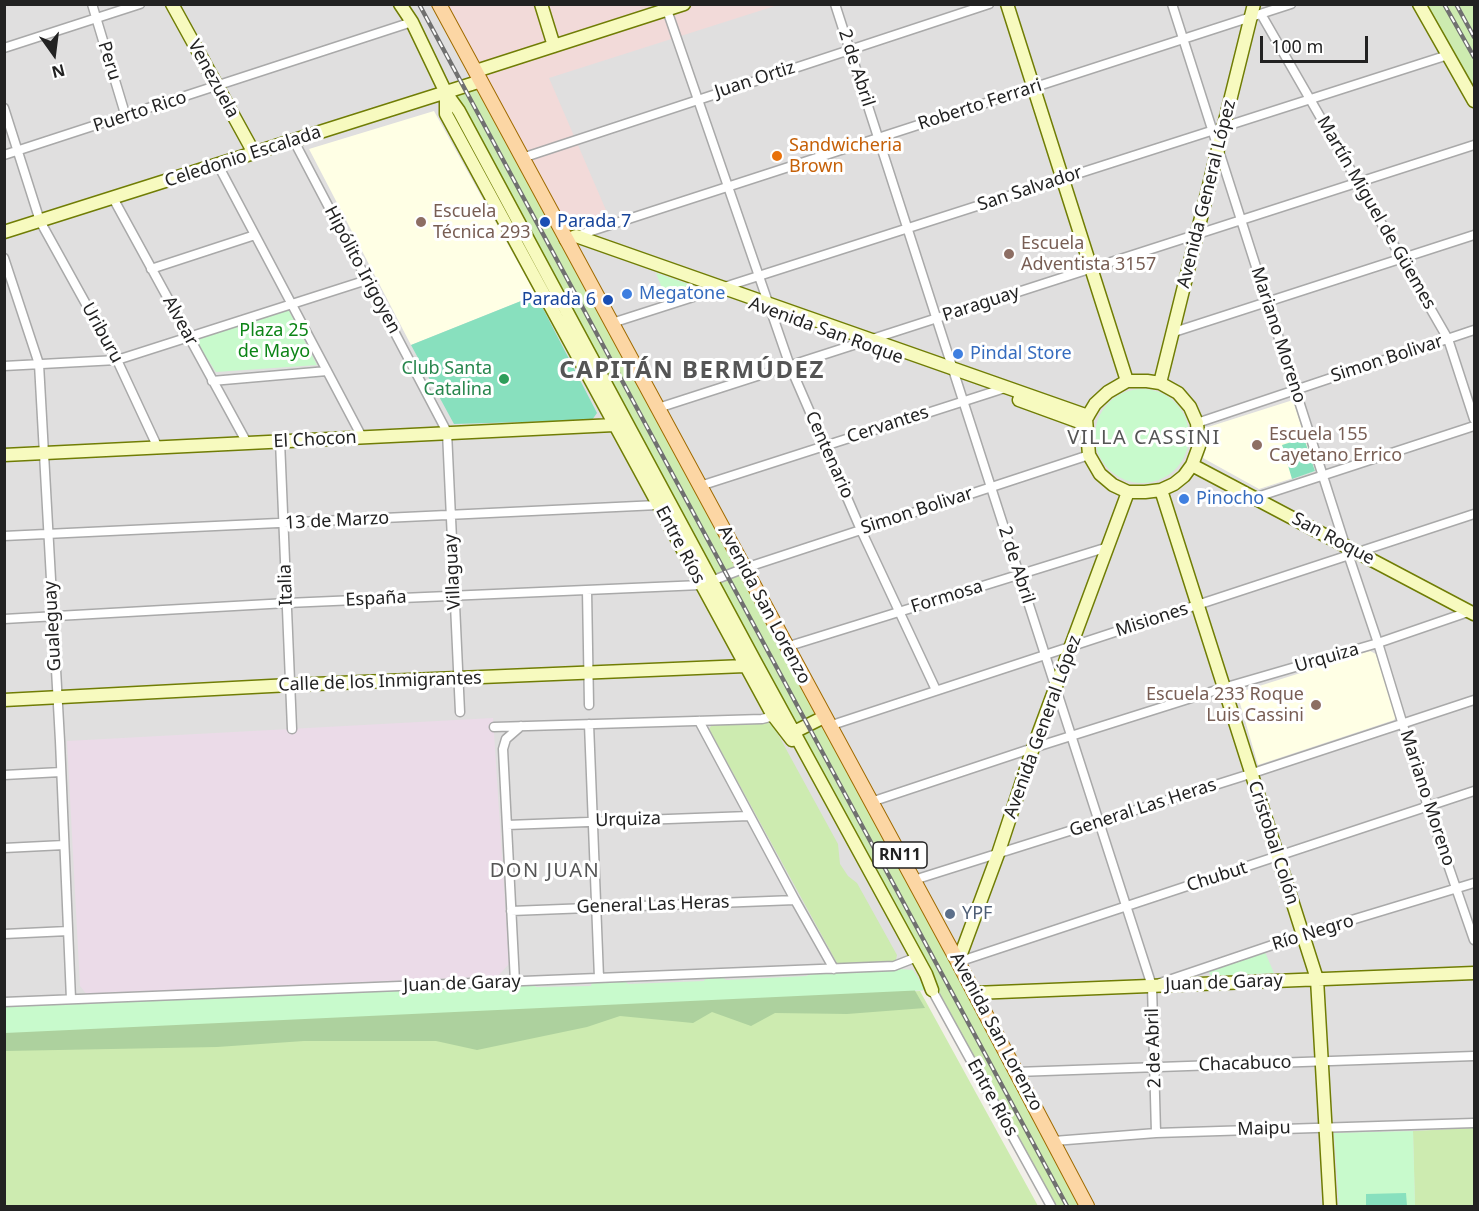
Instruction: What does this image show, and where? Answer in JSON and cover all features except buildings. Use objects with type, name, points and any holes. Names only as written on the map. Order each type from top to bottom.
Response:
[{"type":"main road","name":"Avenida San Lorenzo","points":[[440,4],[522,158],[571,238],[612,323],[914,880],[1087,1206]]},
{"type":"street","name":"Peru","points":[[92,4],[126,117]]},
{"type":"street","points":[[4,48],[140,4]]},
{"type":"street","name":"Venezuela","points":[[172,4],[254,153]]},
{"type":"street","name":"Entre Ríos","points":[[400,4],[412,22],[446,93],[446,114],[506,213],[751,665],[791,733],[914,958],[929,980],[932,990],[1051,1206]]},
{"type":"street","points":[[541,4],[554,46]]},
{"type":"street","name":"Celedonio Escalada","points":[[4,232],[446,93],[479,76],[554,46],[684,4]]},
{"type":"street","name":"2 de Abril","points":[[835,4],[1152,986],[1156,1133]]},
{"type":"street","name":"Juan Ortiz","points":[[522,158],[989,4]]},
{"type":"street","points":[[1007,4],[1127,381]]},
{"type":"street","name":"Mariano Moreno","points":[[1172,4],[1240,221],[1350,551],[1428,807],[1474,940]]},
{"type":"street","name":"Roberto Ferrari","points":[[571,238],[1183,39],[1256,12],[1291,4]]},
{"type":"street","points":[[1419,4],[1474,101]]},
{"type":"street","name":"Centenario","points":[[667,10],[790,366],[861,530],[936,690]]},
{"type":"street","name":"Martín Miguel de Güemes","points":[[1256,12],[1310,99],[1449,339],[1474,418]]},
{"type":"street","name":"Avenida General López","points":[[1160,383],[1218,150],[1256,12]]},
{"type":"street","name":"Puerto Rico","points":[[4,155],[412,22]]},
{"type":"street","name":"San Salvador","points":[[612,323],[1448,55]]},
{"type":"street","name":"Uriburu","points":[[4,108],[40,221],[117,360],[158,448]]},
{"type":"street","name":"Hipólito Irigoyen","points":[[294,141],[447,432]]},
{"type":"street","name":"Paraguay","points":[[658,408],[1474,145]]},
{"type":"street","points":[[218,165],[362,437]]},
{"type":"street","name":"Alvear","points":[[112,198],[247,443]]},
{"type":"street","points":[[151,269],[255,235]]},
{"type":"street","points":[[1171,333],[1474,235]]},
{"type":"street","name":"Avenida San Roque","points":[[571,238],[770,307],[872,339],[954,372],[1087,420]]},
{"type":"street","name":"Gualeguay","points":[[4,258],[39,364],[71,999]]},
{"type":"street","points":[[4,366],[117,360],[367,280]]},
{"type":"street","name":"Avenida San Roque","points":[[770,307],[859,344],[954,372]]},
{"type":"street","name":"Simon Bolivar","points":[[1197,423],[1474,330]]},
{"type":"street","points":[[212,381],[327,371]]},
{"type":"street","points":[[1127,381],[1160,383],[1178,393],[1190,406],[1197,423],[1198,446],[1192,465],[1174,484],[1161,490],[1128,492],[1113,485],[1100,474],[1089,455],[1087,420],[1095,404],[1108,392],[1127,381]]},
{"type":"street","name":"Cervantes","points":[[700,486],[1001,389]]},
{"type":"street","name":"El Chocon","points":[[4,455],[620,422]]},
{"type":"street","points":[[1254,498],[1474,426]]},
{"type":"street","name":"Villaguay","points":[[447,432],[460,711]]},
{"type":"street","name":"Italia","points":[[280,441],[292,729]]},
{"type":"street","name":"Simon Bolivar","points":[[745,568],[1089,455]]},
{"type":"street","name":"San Roque","points":[[1192,465],[1350,551],[1473,612]]},
{"type":"street","name":"Cristobal Colón","points":[[1161,490],[1317,979],[1330,1206]]},
{"type":"street","name":"Avenida General López","points":[[958,962],[998,854],[1033,748],[1128,492]]},
{"type":"street","name":"13 de Marzo","points":[[4,536],[284,524],[663,502]]},
{"type":"street","name":"Misiones","points":[[826,721],[936,690],[1197,605],[1350,551],[1474,514]]},
{"type":"street","name":"Formosa","points":[[786,647],[1108,547]]},
{"type":"street","name":"España","points":[[4,619],[707,583],[745,568]]},
{"type":"street","points":[[587,590],[589,705]]},
{"type":"street","name":"Urquiza","points":[[871,802],[1223,688],[1378,643],[1473,612]]},
{"type":"street","name":"Calle de los Inmigrantes","points":[[4,700],[751,665]]},
{"type":"street","name":"General Las Heras","points":[[914,880],[1250,774],[1474,700]]},
{"type":"street","points":[[494,727],[699,721],[779,715]]},
{"type":"street","points":[[699,721],[834,969]]},
{"type":"street","points":[[791,733],[826,721]]},
{"type":"street","points":[[589,724],[599,978]]},
{"type":"street","points":[[514,982],[503,749],[506,739],[522,726]]},
{"type":"street","points":[[4,775],[61,772]]},
{"type":"street","name":"Chubut","points":[[958,962],[1474,792]]},
{"type":"street","name":"Urquiza","points":[[507,825],[749,816]]},
{"type":"street","points":[[4,848],[64,845]]},
{"type":"street","name":"Río Negro","points":[[1152,986],[1302,935],[1474,883]]},
{"type":"street","name":"General Las Heras","points":[[511,911],[795,900]]},
{"type":"street","points":[[4,933],[68,931]]},
{"type":"street","name":"Juan de Garay","points":[[4,1002],[834,969],[894,966],[914,958]]},
{"type":"street","name":"Juan de Garay","points":[[974,993],[1474,973]]},
{"type":"street","name":"Chacabuco","points":[[1016,1072],[1474,1056]]},
{"type":"street","name":"Maipu","points":[[1054,1141],[1156,1133],[1474,1123]]},
{"type":"shaded area","points":[[4,5],[1474,5],[1474,1206],[1087,1206],[932,990],[5,1033]]},
{"type":"shaded area","points":[[438,5],[778,5],[549,78],[612,224],[566,240]]},
{"type":"shaded area","name":"Escuela Técnica 293","points":[[434,111],[536,295],[411,345],[309,149]]},
{"type":"shaded area","name":"Escuela 155 Cayetano Errico","points":[[1293,400],[1315,471],[1259,489],[1203,458],[1206,449],[1205,428]]},
{"type":"shaded area","name":"Escuela 233 Roque Luis Cassini","points":[[1370,651],[1376,654],[1396,717],[1394,720],[1258,765],[1237,693]]},
{"type":"shaded area","points":[[493,718],[509,964],[498,976],[87,995],[80,986],[67,741]]},
{"type":"green space","points":[[1419,5],[1474,5],[1474,101]]},
{"type":"green space","points":[[481,81],[1087,1206],[1051,1206],[446,93]]},
{"type":"green space","points":[[656,273],[694,286],[696,289],[666,298]]},
{"type":"green space","name":"Club Santa Catalina","points":[[536,295],[597,413],[592,420],[454,424],[411,345]]},
{"type":"green space","name":"Plaza 25 de Mayo","points":[[288,309],[317,365],[216,372],[195,340]]},
{"type":"green space","points":[[1142,389],[1160,392],[1175,403],[1186,418],[1189,436],[1186,454],[1175,469],[1160,480],[1142,483],[1124,480],[1109,469],[1098,454],[1095,436],[1098,418],[1109,403],[1124,392]]},
{"type":"green space","points":[[1304,438],[1315,471],[1292,479],[1282,445]]},
{"type":"green space","points":[[765,720],[774,727],[838,844],[840,864],[848,876],[857,883],[897,955],[896,960],[891,964],[838,965],[709,729],[714,722]]},
{"type":"green space","points":[[1265,952],[1274,973],[1212,976],[1209,973],[1209,970]]},
{"type":"green space","points":[[913,970],[926,990],[5,1033],[4,1006],[533,984],[536,987],[591,986],[592,982],[625,981],[628,984],[704,981],[706,977],[723,977],[726,980]]},
{"type":"green space","points":[[914,989],[925,1008],[847,1014],[775,1013],[751,1026],[712,1012],[693,1023],[620,1016],[587,1027],[477,1050],[436,1041],[304,1041],[217,1047],[5,1051],[4,1029]]},
{"type":"green space","points":[[920,991],[1038,1206],[5,1206],[4,1033]]},
{"type":"green space","points":[[1474,1128],[1474,1206],[1415,1206],[1413,1131]]},
{"type":"green space","points":[[1413,1131],[1415,1206],[1339,1206],[1334,1133]]},
{"type":"green space","points":[[1406,1193],[1407,1206],[1366,1206],[1366,1194]]},
{"type":"railway","points":[[419,4],[1067,1206]]},
{"type":"railway","points":[[1444,4],[1474,57]]},
{"type":"railway","points":[[1456,4],[1474,37]]},
{"type":"place","name":"Sandwicheria Brown","points":[[777,156]]},
{"type":"place","name":"Escuela Técnica 293","points":[[421,222]]},
{"type":"place","name":"Parada 7","points":[[545,222]]},
{"type":"place","name":"Escuela Adventista 3157","points":[[1009,254]]},
{"type":"place","name":"Megatone","points":[[627,294]]},
{"type":"place","name":"Parada 6","points":[[608,300]]},
{"type":"place","name":"Pindal Store","points":[[958,354]]},
{"type":"place","name":"Club Santa Catalina","points":[[504,379]]},
{"type":"place","name":"Escuela 155 Cayetano Errico","points":[[1257,445]]},
{"type":"place","name":"Pinocho","points":[[1184,499]]},
{"type":"place","name":"Escuela 233 Roque Luis Cassini","points":[[1316,705]]},
{"type":"place","name":"YPF","points":[[950,914]]},
{"type":"district","name":"CAPITÁN BERMÚDEZ","points":[[692,371]]},
{"type":"district","name":"VILLA CASSINI","points":[[1144,438]]},
{"type":"district","name":"DON JUAN","points":[[545,871]]}]
